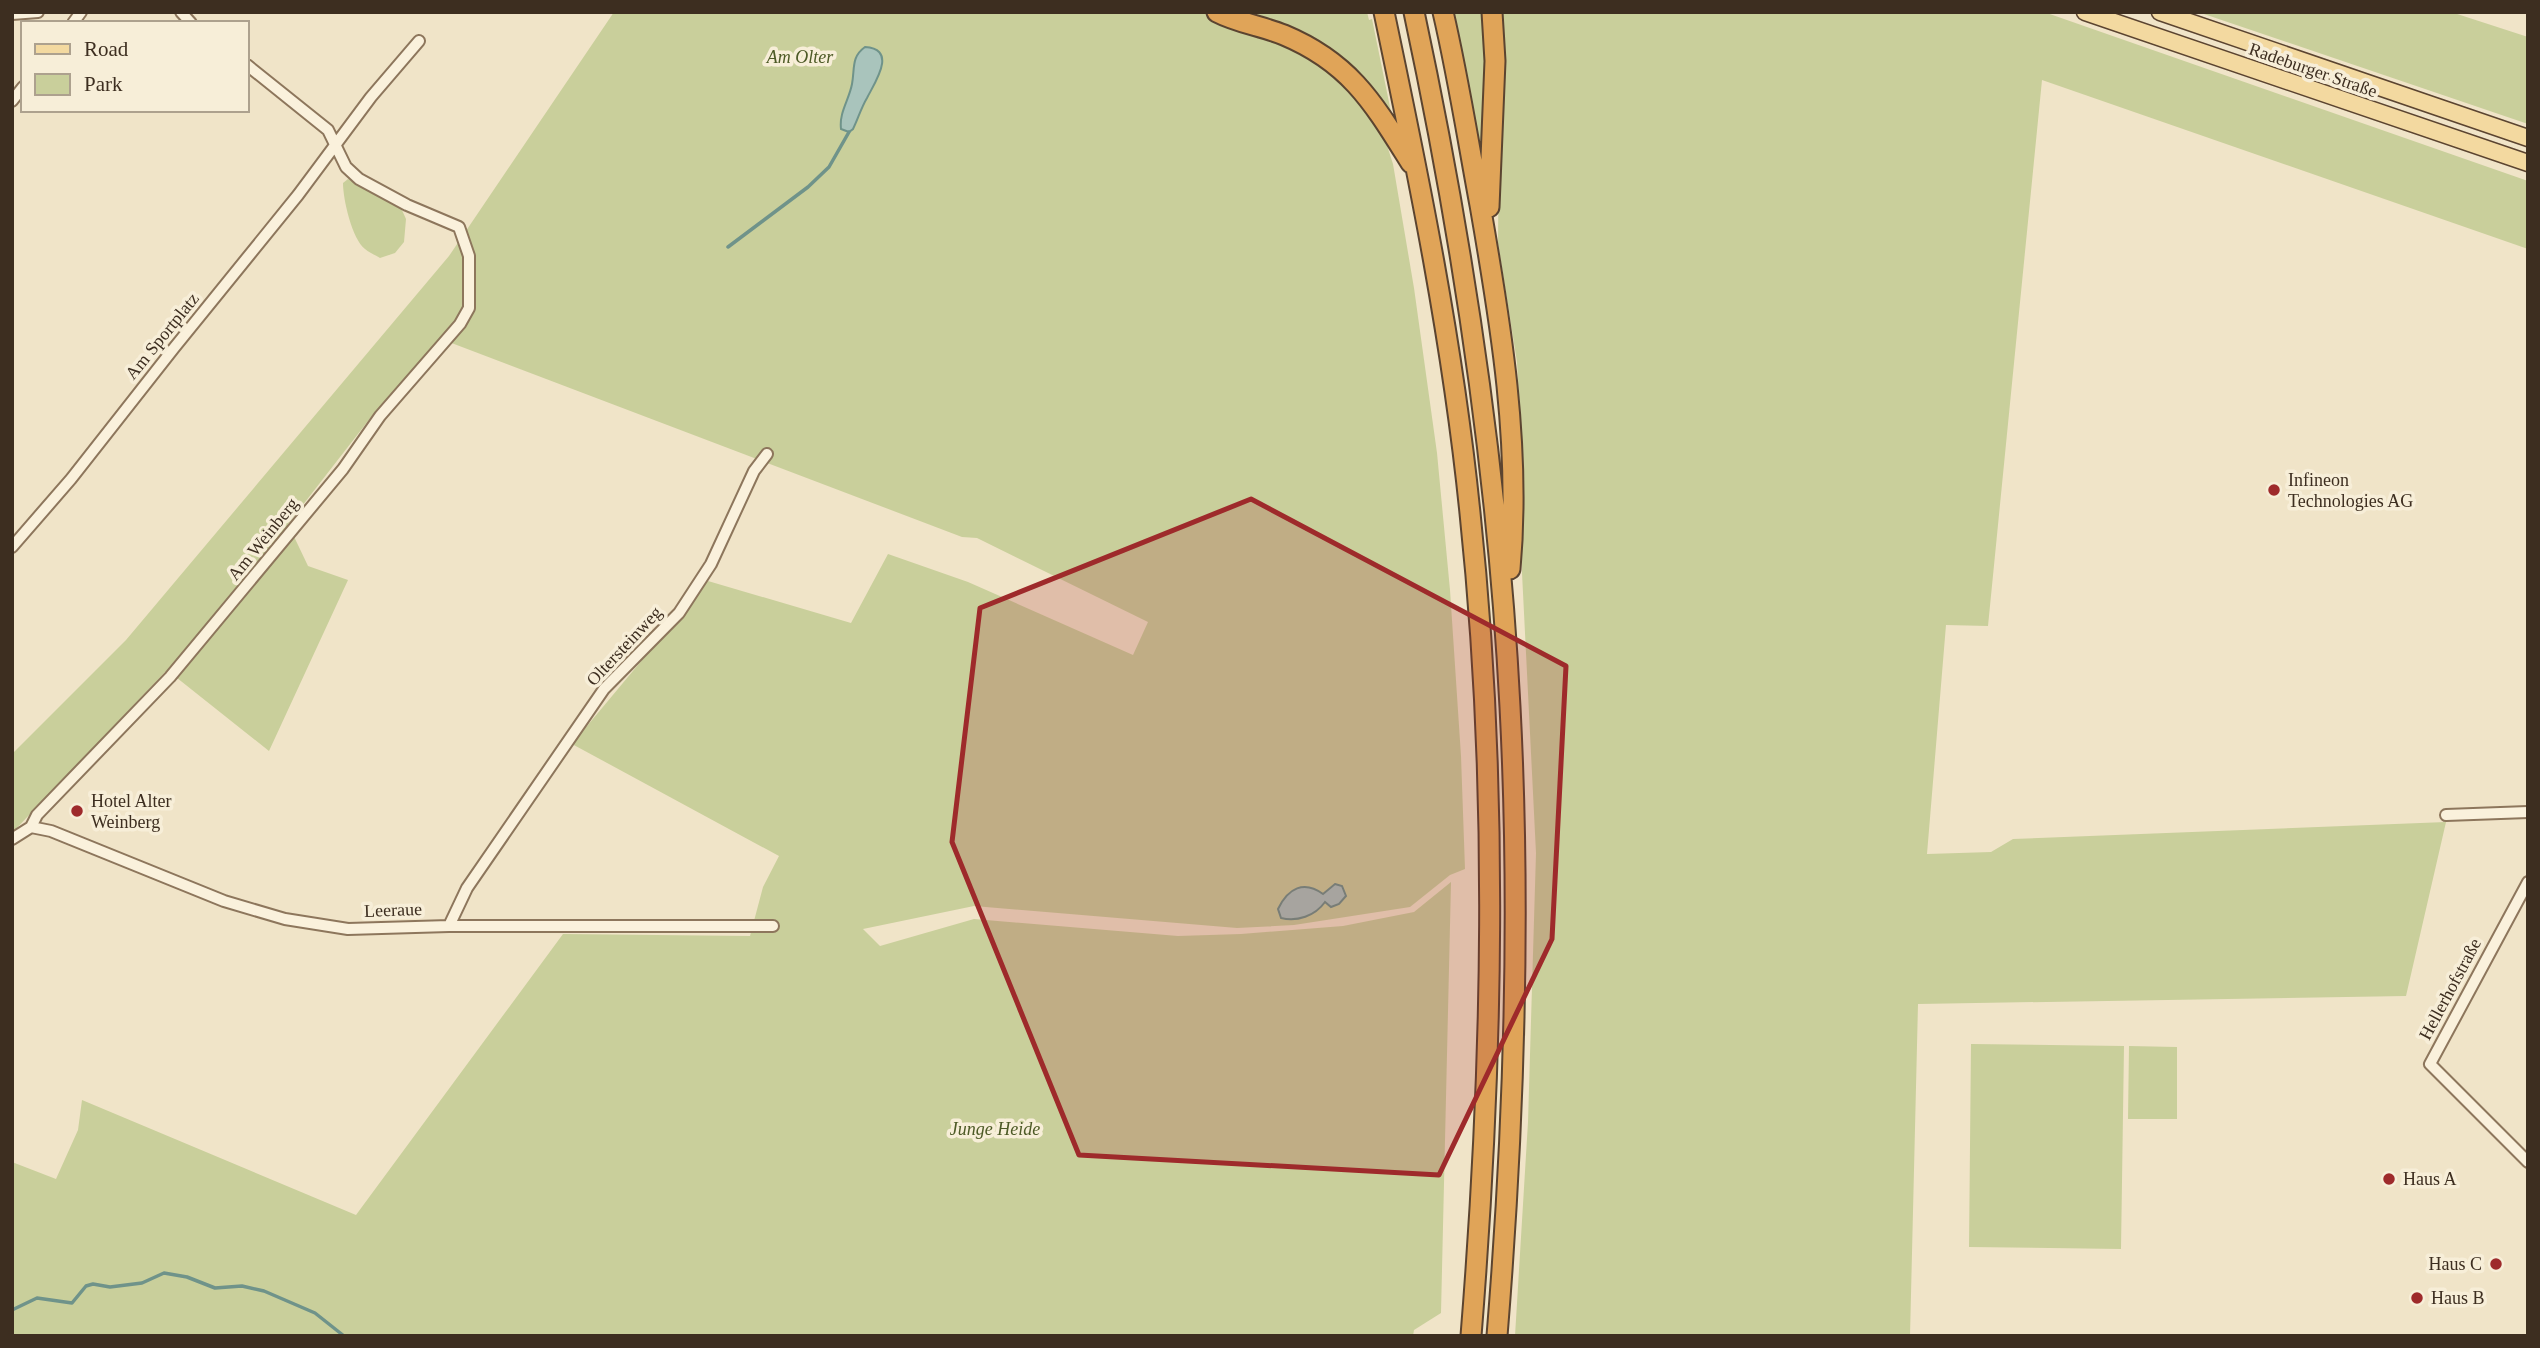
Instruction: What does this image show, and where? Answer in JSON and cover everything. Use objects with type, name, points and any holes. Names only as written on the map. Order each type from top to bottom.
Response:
[{"type":"highway","points":[[1217,12],[1301,42],[1338,65],[1377,109],[1417,173]]},
{"type":"highway","points":[[1384,12],[1440,290],[1456,399],[1470,513],[1485,706],[1490,874],[1488,1053],[1479,1240],[1471,1336]]},
{"type":"highway","points":[[1414,12],[1468,302],[1481,390],[1503,600],[1512,766],[1516,953],[1511,1126],[1497,1336]]},
{"type":"highway","points":[[1443,12],[1505,360],[1512,438],[1511,567],[1503,600]]},
{"type":"highway","points":[[1488,253],[1494,75],[1492,12]]},
{"type":"main road","name":"Radeburger Straße","points":[[2085,12],[2528,163]]},
{"type":"main road","name":"Radeburger Straße","points":[[2160,12],[2528,138]]},
{"type":"street","points":[[12,14],[38,12]]},
{"type":"street","name":"Am Sportplatz","points":[[12,547],[71,480],[371,97],[419,41]]},
{"type":"street","points":[[248,66],[328,130],[336,144]]},
{"type":"street","name":"Am Weinberg","points":[[12,839],[31,827],[37,815],[170,677],[343,469],[380,416],[460,324],[469,308],[469,256],[459,227],[407,205],[359,179],[346,167],[336,144]]},
{"type":"street","name":"Oltersteinweg","points":[[449,926],[467,888],[604,689],[679,613],[711,564],[754,471],[767,454]]},
{"type":"street","points":[[2446,815],[2528,811]]},
{"type":"street","name":"Leeraue","points":[[31,827],[51,831],[224,901],[285,919],[348,929],[449,926],[773,926]]},
{"type":"street","name":"Hellerhofstraße","points":[[2528,882],[2430,1064],[2528,1162]]},
{"type":"highlighted area","points":[[1251,499],[1566,666],[1552,939],[1439,1175],[1079,1155],[952,842],[980,608]]},
{"type":"green space","points":[[614,12],[1203,12],[1281,41],[1330,66],[1383,133],[1393,164],[1414,288],[1437,453],[1450,590],[1465,869],[1450,875],[1410,907],[1294,925],[1237,928],[974,906],[863,929],[880,946],[974,919],[1178,936],[1343,926],[1414,912],[1451,882],[1441,1313],[1414,1330],[1413,1336],[12,1336],[12,1162],[56,1179],[78,1130],[82,1100],[356,1215],[563,934],[750,936],[763,887],[779,856],[572,744],[708,581],[851,623],[888,554],[968,582],[1133,655],[1148,622],[977,538],[962,537],[441,339],[375,412],[288,524],[308,566],[348,580],[269,751],[167,670],[12,833],[12,754],[126,640],[449,256]]},
{"type":"green space","points":[[1238,12],[1367,12],[1369,20],[1372,19],[1391,112],[1387,112],[1356,72],[1323,46],[1286,28]]},
{"type":"green space","points":[[1452,12],[1486,12],[1490,47],[1482,163]]},
{"type":"green space","points":[[1500,12],[2044,12],[2528,181],[2528,249],[2042,80],[1988,626],[1946,625],[1927,854],[1991,852],[2013,839],[2446,822],[2406,996],[1918,1004],[1910,1336],[1515,1336],[1528,1122],[1536,853],[1522,573],[1522,449],[1517,362],[1498,243]]},
{"type":"green space","points":[[2198,12],[2451,12],[2528,37],[2528,124]]},
{"type":"green space","points":[[348,179],[401,208],[406,219],[404,242],[395,253],[380,258],[360,244],[352,228],[345,199],[343,183]]},
{"type":"green space","points":[[1971,1044],[2124,1046],[2121,1249],[1969,1247]]},
{"type":"green space","points":[[2129,1046],[2177,1047],[2177,1119],[2128,1119]]},
{"type":"water","points":[[865,47],[875,49],[880,54],[881,67],[853,129],[849,132],[841,129],[841,117],[852,84],[854,63]]},
{"type":"water","points":[[1335,884],[1342,886],[1346,896],[1339,904],[1331,907],[1325,902],[1305,917],[1281,918],[1278,909],[1292,891],[1309,887],[1323,894]]},
{"type":"waterway","points":[[728,247],[808,187],[829,167],[849,132]]},
{"type":"waterway","points":[[12,1310],[37,1298],[72,1303],[86,1286],[93,1284],[110,1287],[142,1283],[164,1273],[187,1277],[215,1288],[242,1286],[264,1291],[315,1313],[344,1336]]},
{"type":"place","name":"Infineon Technologies AG","points":[[2274,490]]},
{"type":"place","name":"Hotel Alter Weinberg","points":[[77,811]]},
{"type":"place","name":"Haus A","points":[[2389,1179]]},
{"type":"place","name":"Haus C","points":[[2496,1264]]},
{"type":"place","name":"Haus B","points":[[2417,1298]]},
{"type":"park label","name":"Am Olter","points":[[800,57]]},
{"type":"park label","name":"Junge Heide","points":[[995,1129]]}]
